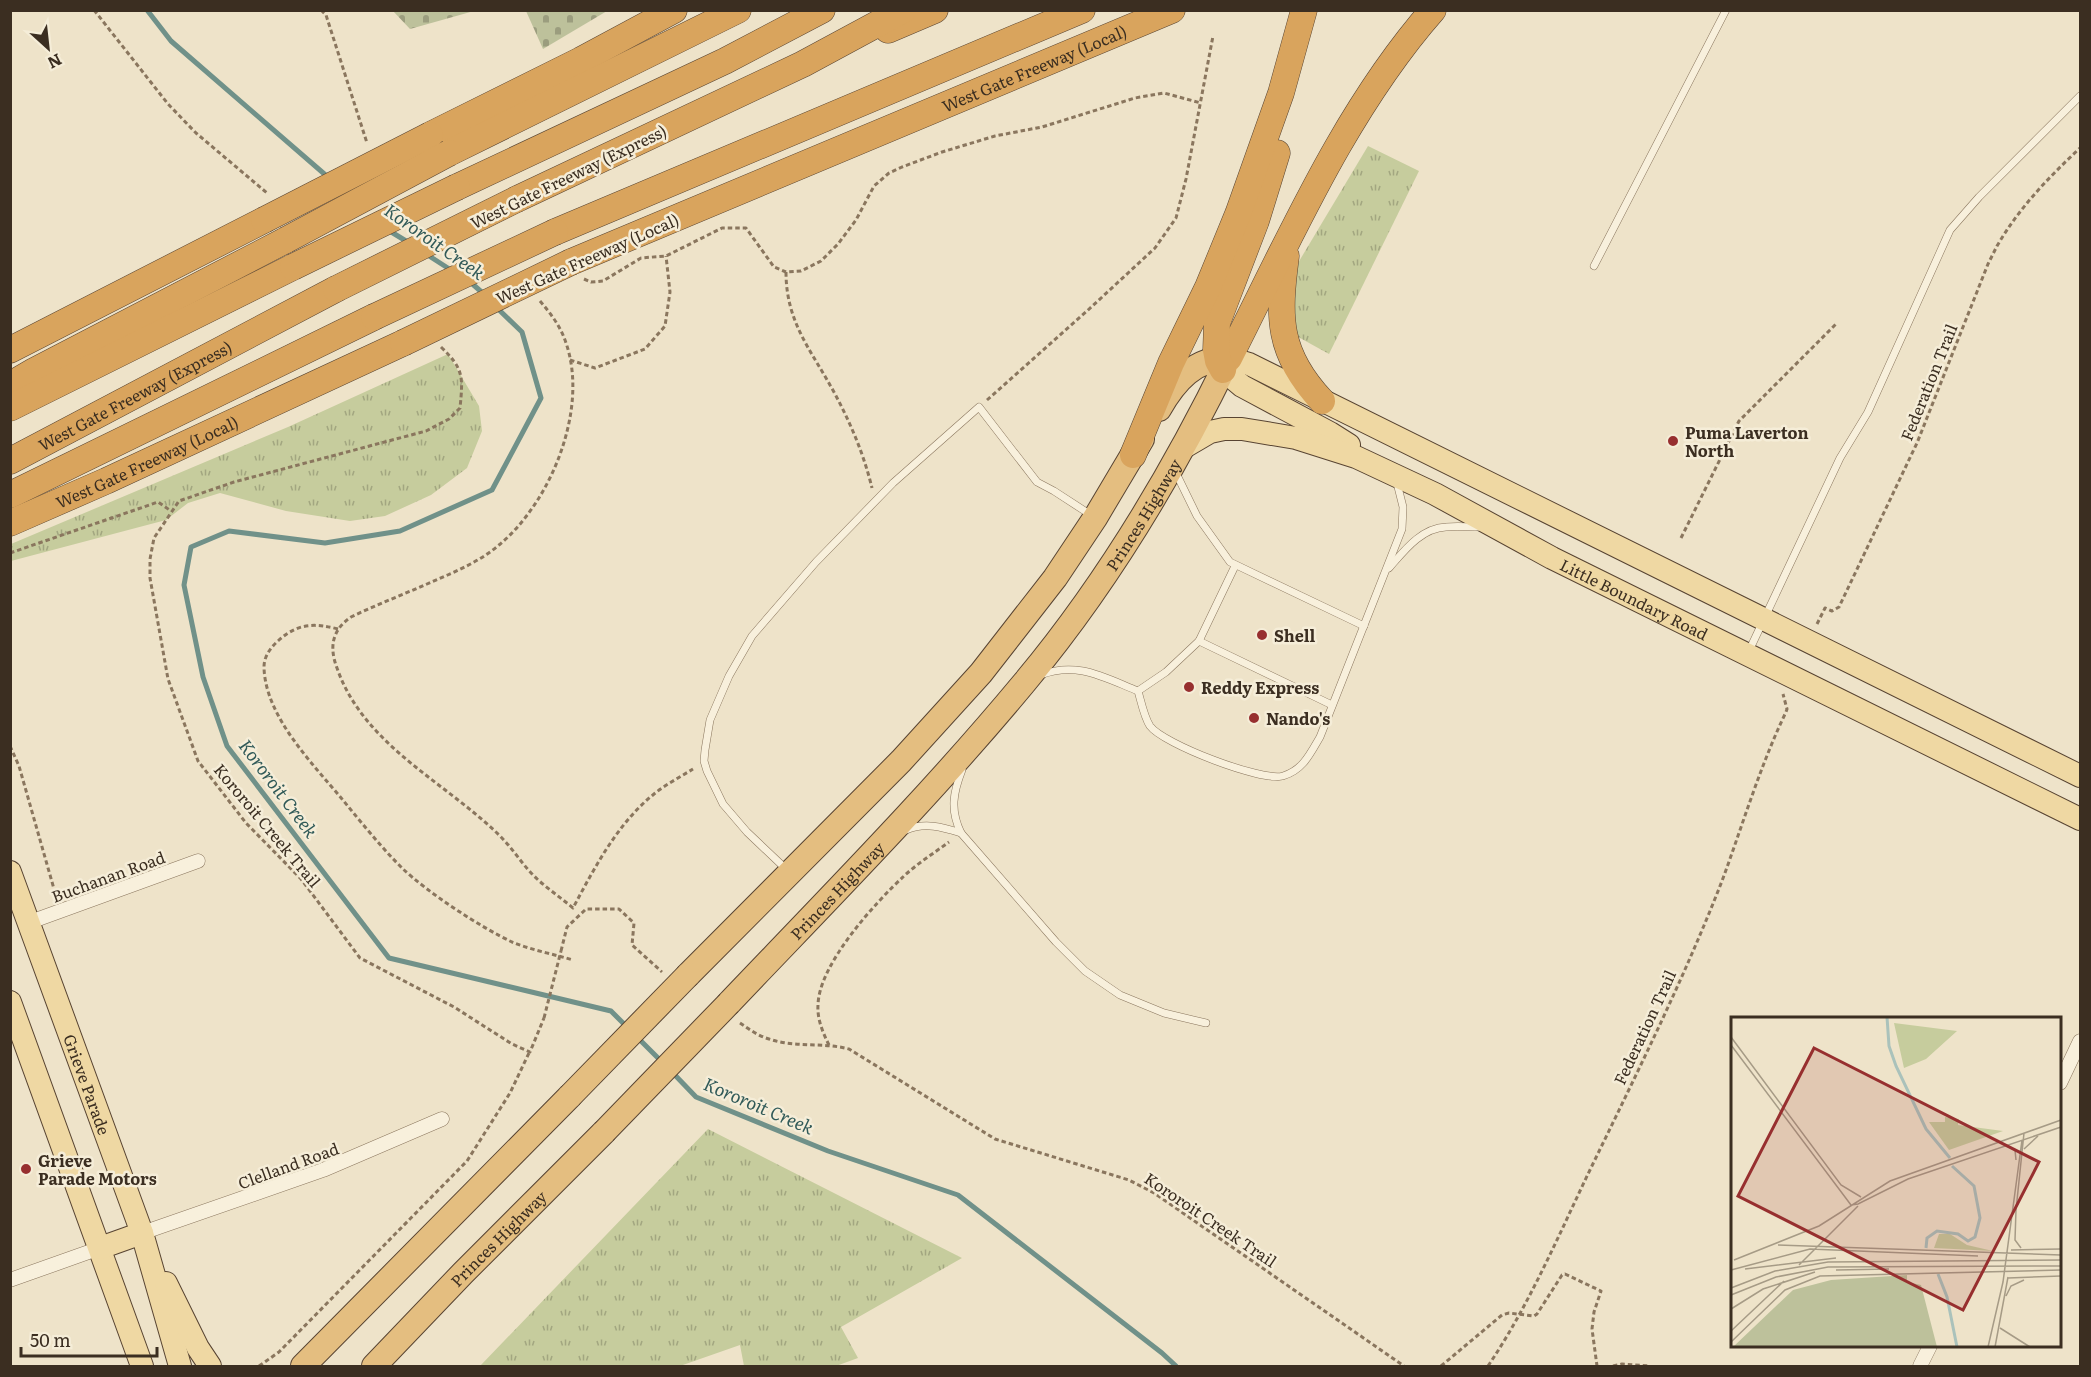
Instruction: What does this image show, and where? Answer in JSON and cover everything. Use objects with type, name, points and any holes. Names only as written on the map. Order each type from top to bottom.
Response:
[{"type":"highway","points":[[10,350],[581,60],[674,10]]},
{"type":"highway","points":[[581,60],[692,10]]},
{"type":"highway","points":[[10,386],[449,153],[738,10]]},
{"type":"highway","points":[[10,408],[457,187],[725,62],[822,10]]},
{"type":"highway","name":"West Gate Freeway (Express)","points":[[10,461],[336,289],[803,64],[903,10]]},
{"type":"highway","points":[[803,64],[935,10]]},
{"type":"highway","points":[[10,495],[374,317],[555,232],[1082,10]]},
{"type":"highway","name":"West Gate Freeway (Local)","points":[[10,523],[403,343],[1172,10]]},
{"type":"highway","points":[[1133,455],[1171,363],[1197,312],[1234,224],[1281,93],[1304,10]]},
{"type":"highway","points":[[1223,362],[1359,111],[1381,76],[1433,10]]},
{"type":"highway","points":[[1223,362],[1216,343],[1217,323],[1256,220],[1278,152],[1282,116],[1281,93]]},
{"type":"highway","points":[[1288,241],[1281,297],[1283,333],[1296,365],[1307,384],[1322,401]]},
{"type":"highway","points":[[303,1366],[901,761],[981,673],[1055,578],[1095,518],[1160,407],[1182,376],[1196,366],[1223,362]]},
{"type":"highway","name":"Princes Highway","points":[[374,1366],[729,1003],[881,843],[1025,681],[1100,581],[1177,457],[1223,362]]},
{"type":"highway","points":[[1055,578],[1083,567],[1091,570],[1100,581]]},
{"type":"main road","points":[[1223,362],[1249,364],[2080,776]]},
{"type":"main road","points":[[1223,362],[1237,383],[1330,433],[1374,464]]},
{"type":"main road","name":"Little Boundary Road","points":[[1177,457],[1199,437],[1224,429],[1251,430],[1296,438],[1374,464],[1552,558],[2080,819]]},
{"type":"main road","name":"Grieve Parade","points":[[10,872],[20,926],[142,1233],[180,1366]]},
{"type":"main road","points":[[10,1002],[142,1366]]},
{"type":"main road","points":[[100,1248],[142,1233],[198,1348],[210,1366]]},
{"type":"street","name":"Buchanan Road","points":[[20,926],[198,861]]},
{"type":"street","points":[[2061,1081],[2080,1041]]},
{"type":"street","name":"Clelland Road","points":[[142,1233],[323,1170],[442,1119]]},
{"type":"street","points":[[10,1280],[100,1248]]},
{"type":"street","points":[[1920,1366],[1930,1347]]},
{"type":"lane","points":[[1594,266],[1726,10]]},
{"type":"lane","points":[[1747,655],[1840,458],[1868,412],[1950,231],[1979,197],[2080,96]]},
{"type":"lane","points":[[790,873],[747,832],[723,804],[704,761],[710,720],[729,676],[752,636],[816,562],[892,483],[979,407],[1037,482],[1095,518]]},
{"type":"lane","points":[[1177,457],[1182,487],[1197,516],[1217,546],[1235,566],[1364,626]]},
{"type":"lane","points":[[1025,681],[1050,672],[1074,669],[1095,674],[1137,691],[1151,726],[1175,742],[1240,771],[1281,777],[1298,769],[1312,752],[1402,529],[1404,518],[1402,501],[1395,475]]},
{"type":"lane","points":[[1385,573],[1406,549],[1432,530],[1444,527],[1497,527]]},
{"type":"lane","points":[[1137,691],[1166,672],[1199,641],[1235,566]]},
{"type":"lane","points":[[1199,641],[1332,705]]},
{"type":"lane","points":[[972,743],[954,798],[953,817],[961,833],[1056,942],[1085,971],[1120,995],[1164,1013],[1206,1023]]},
{"type":"lane","points":[[881,843],[919,825],[944,827],[961,833]]},
{"type":"path","points":[[94,10],[168,104],[196,133]]},
{"type":"path","points":[[321,10],[326,15],[368,143]]},
{"type":"path","points":[[979,407],[1087,312],[1155,248],[1176,218],[1186,179],[1213,36]]},
{"type":"path","points":[[575,268],[584,279],[596,282],[609,278],[641,258],[666,256],[722,228],[746,228],[774,267],[786,272],[801,271],[821,261],[838,244],[856,220],[874,186],[889,173],[902,167],[995,136],[1042,127],[1135,98],[1164,93],[1201,103]]},
{"type":"path","name":"Federation Trail","points":[[1814,630],[1825,608],[1832,611],[1839,606],[1897,486],[1917,443],[1997,246],[2007,228],[2035,193],[2080,148]]},
{"type":"path","points":[[570,360],[595,368],[645,349],[666,326],[670,292],[666,256]]},
{"type":"path","points":[[786,272],[789,309],[856,438],[876,500]]},
{"type":"path","points":[[536,295],[555,320],[567,344],[574,396],[562,449],[549,480],[527,516],[499,545],[465,567],[351,616],[333,637],[334,659],[345,687],[364,719],[417,768],[501,837],[534,876],[573,908],[601,856],[623,825],[654,794],[704,761]]},
{"type":"path","points":[[1681,538],[1739,421],[1837,323]]},
{"type":"path","name":"Kororoit Creek Trail","points":[[234,482],[179,501],[154,538],[150,560],[150,578],[168,679],[198,761],[246,823],[301,879],[360,958],[454,1007],[512,1044],[530,1052]]},
{"type":"path","points":[[10,553],[158,502],[171,511]]},
{"type":"path","points":[[338,629],[318,623],[305,626],[288,632],[267,653],[264,666],[271,698],[288,731],[355,816],[403,868],[456,907],[513,942],[573,960]]},
{"type":"path","name":"Federation Trail","points":[[1488,1366],[1519,1314],[1635,1078],[1684,969],[1721,882],[1772,741],[1787,709],[1782,696],[1784,689]]},
{"type":"path","points":[[10,746],[19,766],[60,912]]},
{"type":"path","name":"Kororoit Creek Trail","points":[[961,833],[906,874],[878,903],[840,950],[826,974],[818,1006],[820,1022],[829,1045],[849,1049],[995,1139],[1129,1180],[1154,1192],[1404,1366]]},
{"type":"path","points":[[259,1366],[279,1352],[467,1161],[510,1093],[530,1052],[544,1018],[561,951]]},
{"type":"path","points":[[1441,1366],[1502,1315],[1534,1316],[1537,1314],[1562,1275],[1567,1274],[1601,1291],[1594,1312],[1592,1329],[1597,1366]]},
{"type":"path","points":[[1613,1366],[1622,1364],[1649,1366]]},
{"type":"green space","points":[[393,11],[474,11],[410,29]]},
{"type":"green space","points":[[526,11],[607,11],[543,49]]},
{"type":"green space","points":[[1368,146],[1419,171],[1329,354],[1291,333],[1295,268]]},
{"type":"green space","points":[[448,354],[479,406],[482,431],[467,468],[431,495],[385,516],[350,521],[286,511],[220,493],[188,503],[166,520],[11,561],[11,544],[288,427]]},
{"type":"green space","points":[[708,1129],[962,1258],[841,1327],[858,1358],[836,1366],[744,1366],[740,1345],[680,1366],[480,1366]]},
{"type":"waterway","name":"Kororoit Creek","points":[[147,10],[171,41],[329,178]]},
{"type":"waterway","name":"Kororoit Creek","points":[[388,230],[411,244]]},
{"type":"waterway","name":"Kororoit Creek","points":[[426,254],[454,272]]},
{"type":"waterway","name":"Kororoit Creek","points":[[469,281],[485,295]]},
{"type":"waterway","name":"Kororoit Creek","points":[[495,306],[522,332],[541,398],[492,490],[400,531],[325,543],[229,531],[191,547],[184,585],[203,677],[227,746],[389,958],[611,1011],[627,1027]]},
{"type":"waterway","name":"Kororoit Creek","points":[[636,1036],[663,1063]]},
{"type":"waterway","name":"Kororoit Creek","points":[[672,1072],[696,1097],[828,1151],[958,1195],[1176,1366]]},
{"type":"place","name":"Puma Laverton North","points":[[1673,441]]},
{"type":"place","name":"Shell","points":[[1262,635]]},
{"type":"place","name":"Reddy Express","points":[[1189,687]]},
{"type":"place","name":"Nando's","points":[[1254,718]]},
{"type":"place","name":"Grieve Parade Motors","points":[[26,1169]]}]
